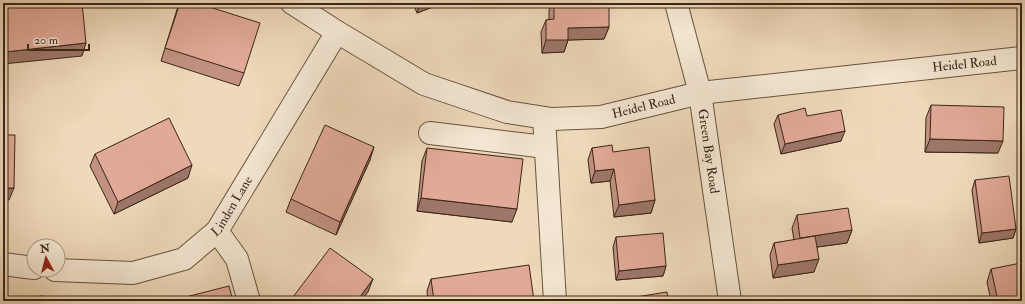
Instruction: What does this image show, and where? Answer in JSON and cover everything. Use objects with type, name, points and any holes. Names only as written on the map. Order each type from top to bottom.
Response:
[{"type":"street","name":"Heidel Road","points":[[292,3],[424,84],[507,112],[544,118],[601,117],[700,93],[1022,58]]},
{"type":"street","name":"Green Bay Road","points":[[676,3],[700,93],[730,301]]},
{"type":"street","name":"Linden Lane","points":[[66,270],[133,273],[184,259],[217,231],[337,32]]},
{"type":"street","points":[[544,118],[555,301]]},
{"type":"street","points":[[430,133],[545,147]]},
{"type":"street","points":[[217,231],[237,258],[249,301]]},
{"type":"street","points":[[3,264],[26,267]]},
{"type":"building","points":[[3,3],[82,3],[86,43],[5,52],[5,50],[3,50]]},
{"type":"building","points":[[180,3],[197,3],[260,23],[244,73],[165,48]]},
{"type":"building","points":[[554,3],[609,3],[609,27],[568,28],[568,40],[546,40],[546,20],[554,19]]},
{"type":"building","points":[[931,105],[1004,107],[1003,141],[930,139]]},
{"type":"building","points":[[805,108],[807,116],[841,110],[845,131],[785,144],[778,115]]},
{"type":"building","points":[[169,118],[192,165],[118,202],[95,154]]},
{"type":"building","points":[[325,125],[374,147],[340,222],[291,199]]},
{"type":"building","points":[[3,135],[15,135],[14,188],[3,188]]},
{"type":"building","points":[[612,145],[613,152],[649,147],[655,200],[619,205],[614,169],[595,171],[592,148]]},
{"type":"building","points":[[427,148],[523,159],[517,209],[421,198]]},
{"type":"building","points":[[1009,176],[1016,229],[982,233],[975,180]]},
{"type":"building","points":[[848,208],[852,230],[800,238],[797,215]]},
{"type":"building","points":[[663,233],[666,266],[619,271],[616,237]]},
{"type":"building","points":[[815,236],[819,259],[778,265],[774,243]]},
{"type":"building","points":[[330,248],[373,279],[357,301],[290,301]]},
{"type":"building","points":[[1021,263],[1022,301],[998,301],[991,269]]},
{"type":"building","points":[[529,265],[534,301],[434,301],[431,279]]},
{"type":"building","points":[[229,286],[233,301],[170,301]]},
{"type":"building","points":[[667,292],[668,301],[631,301],[630,298]]},
{"type":"building","points":[[40,296],[95,301],[40,301]]}]
